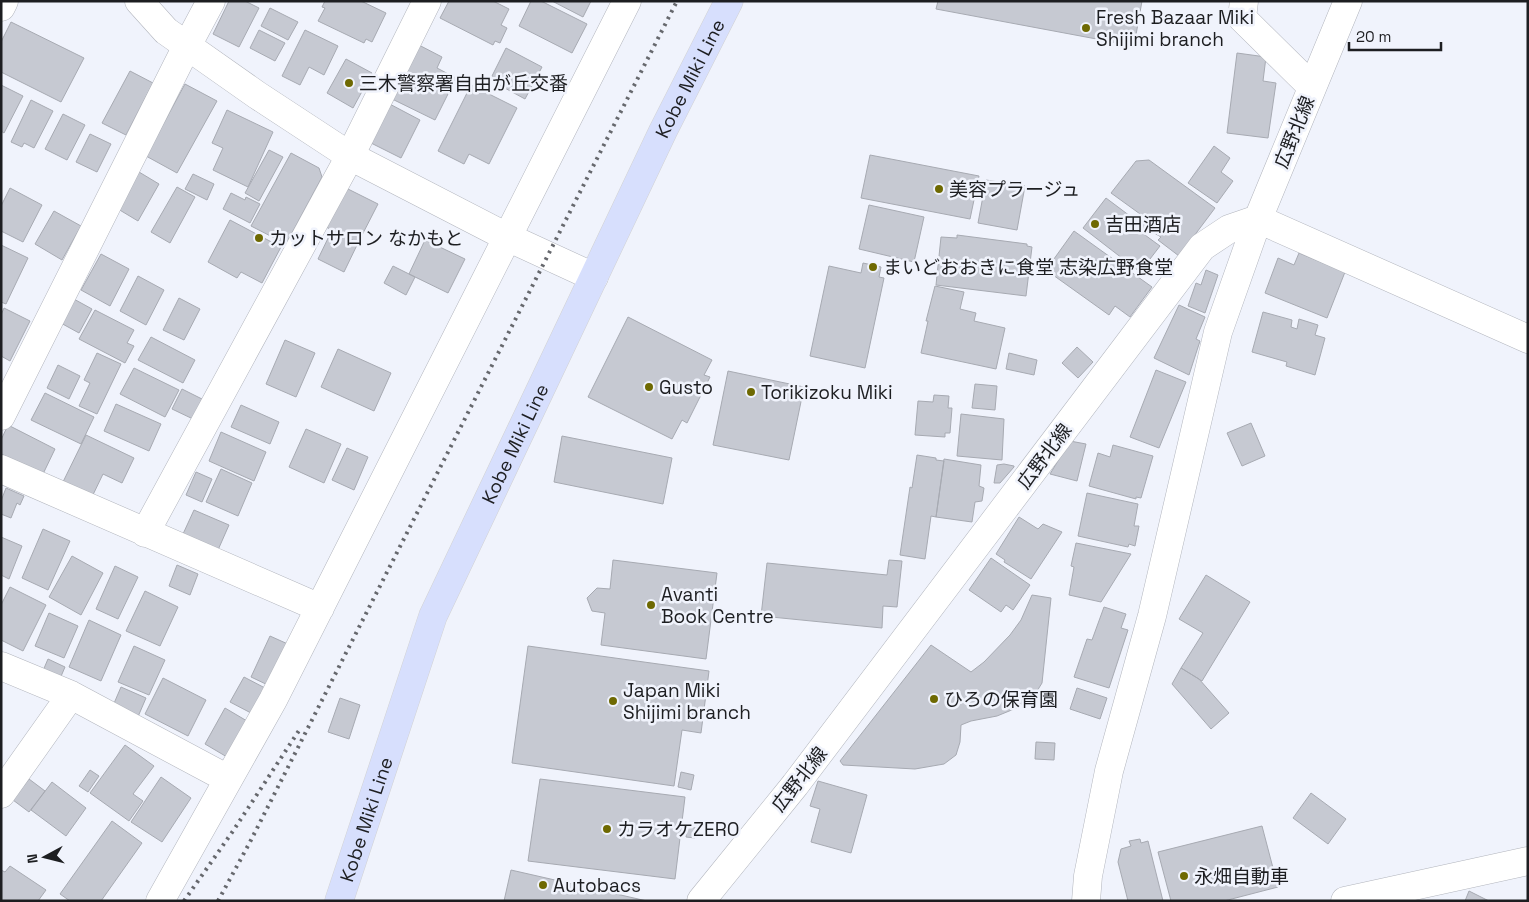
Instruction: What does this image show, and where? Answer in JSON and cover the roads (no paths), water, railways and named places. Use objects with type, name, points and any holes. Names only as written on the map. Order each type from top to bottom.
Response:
[{"type":"main road","name":"Kobe Miki Line","points":[[339,901],[433,616],[663,131],[729,1]]},
{"type":"street","points":[[1,7],[4,1]]},
{"type":"street","points":[[139,1],[166,31],[256,95],[350,156],[507,237],[594,277]]},
{"type":"street","points":[[1,416],[211,1]]},
{"type":"street","points":[[145,533],[350,156],[427,1]]},
{"type":"street","points":[[160,901],[273,700],[627,1]]},
{"type":"street","points":[[1244,1],[1242,18],[1312,87]]},
{"type":"street","name":"広野北線","points":[[701,901],[795,784],[1202,248],[1229,229],[1258,219],[1348,1]]},
{"type":"street","points":[[1086,901],[1088,876],[1109,771],[1152,616],[1218,332],[1258,219],[1528,338]]},
{"type":"street","points":[[1,469],[320,608]]},
{"type":"street","points":[[1,666],[71,695],[228,779]]},
{"type":"street","points":[[1,794],[71,695]]},
{"type":"street","points":[[1344,901],[1528,861]]},
{"type":"railway","points":[[218,901],[250,842],[677,1]]},
{"type":"railway","points":[[184,901],[300,729]]},
{"type":"place","name":"Fresh Bazaar Miki Shijimi branch","points":[[1086,28]]},
{"type":"place","name":"三木警察署自由が丘交番","points":[[349,83]]},
{"type":"place","name":"美容プラージュ","points":[[939,189]]},
{"type":"place","name":"吉田酒店","points":[[1095,224]]},
{"type":"place","name":"カットサロン なかもと","points":[[259,238]]},
{"type":"place","name":"まいどおおきに食堂 志染広野食堂","points":[[873,267]]},
{"type":"place","name":"Gusto","points":[[649,387]]},
{"type":"place","name":"Torikizoku Miki","points":[[751,392]]},
{"type":"place","name":"Avanti Book Centre","points":[[651,605]]},
{"type":"place","name":"ひろの保育園","points":[[934,699]]},
{"type":"place","name":"Japan Miki Shijimi branch","points":[[613,701]]},
{"type":"place","name":"カラオケZERO","points":[[607,829]]},
{"type":"place","name":"永畑自動車","points":[[1184,876]]},
{"type":"place","name":"Autobacs","points":[[543,885]]}]
